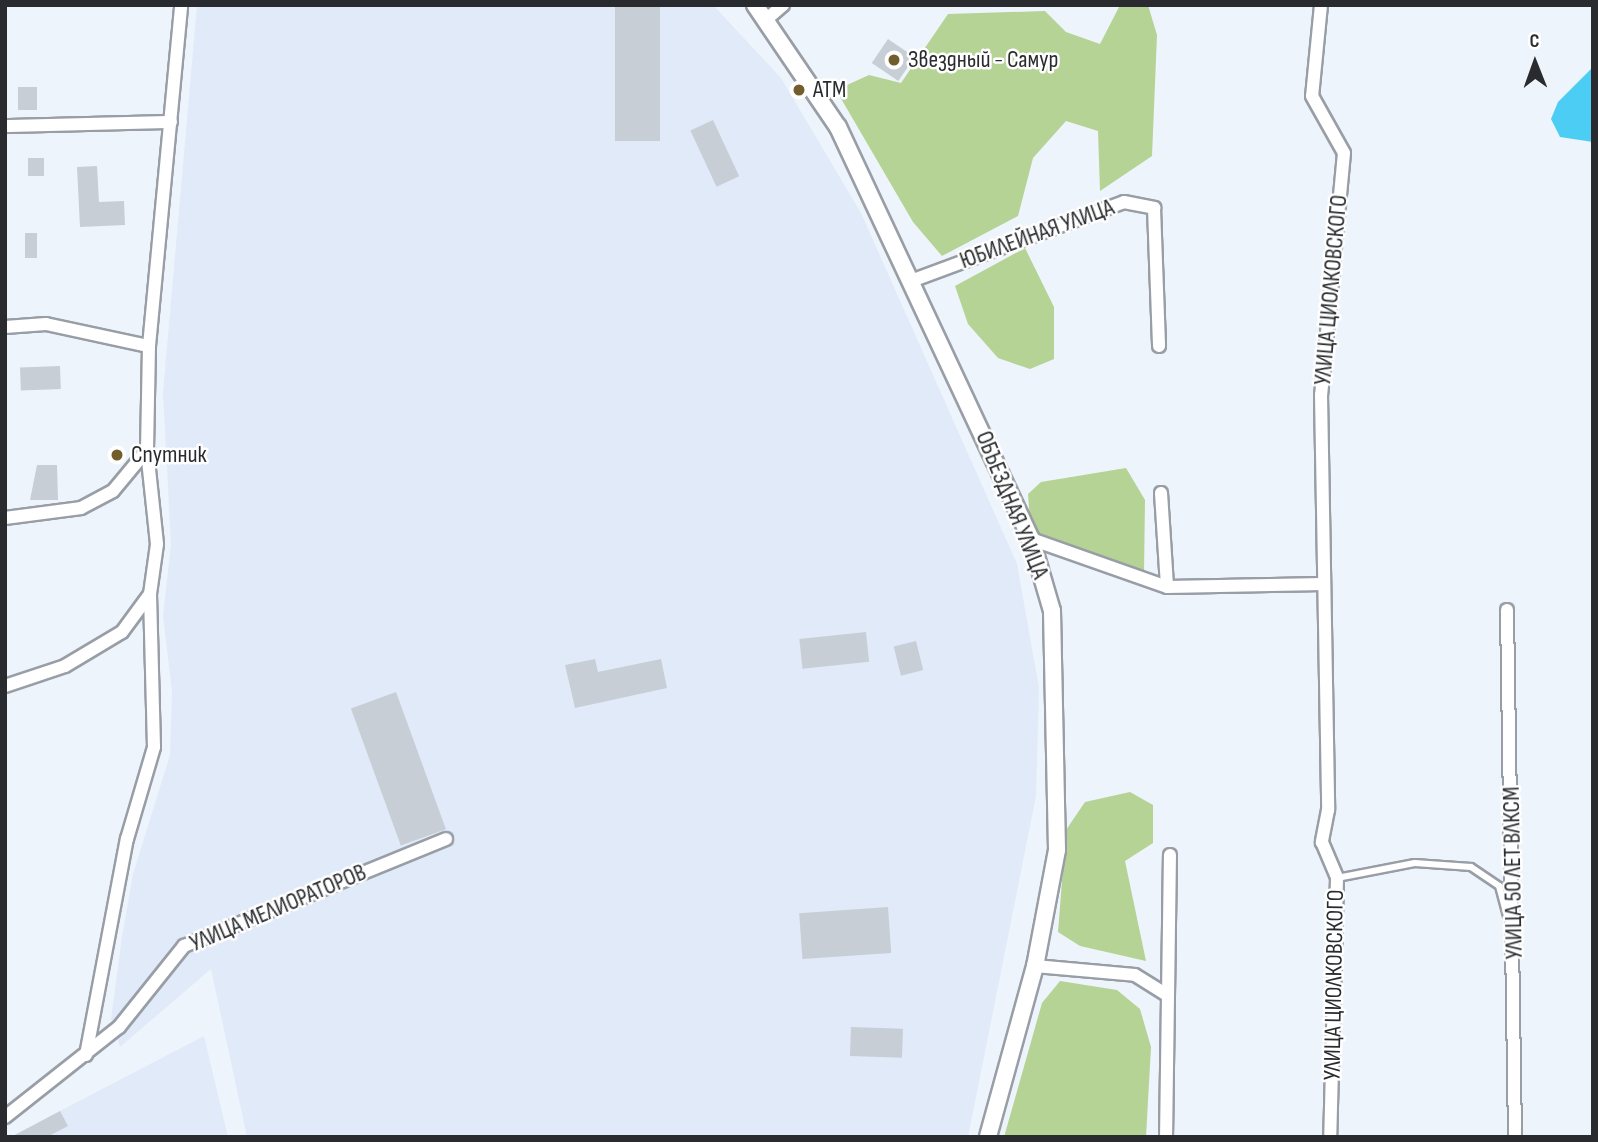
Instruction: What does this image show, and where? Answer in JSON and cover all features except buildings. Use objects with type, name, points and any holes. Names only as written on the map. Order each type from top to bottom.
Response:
[{"type":"main road","name":"ОБЪЕЗДНАЯ УЛИЦА","points":[[755,5],[768,18],[838,127],[1031,539],[1052,611],[1057,850],[1035,966],[988,1137]]},
{"type":"street","points":[[86,1055],[127,839],[154,747],[150,594],[156,544],[147,450],[149,346],[181,5]]},
{"type":"street","points":[[768,18],[783,5]]},
{"type":"street","name":"УЛИЦА ЦИОЛКОВСКОГО","points":[[1321,5],[1312,96],[1344,153],[1321,395],[1328,810],[1322,842],[1336,878],[1330,1137]]},
{"type":"street","points":[[5,126],[171,122]]},
{"type":"street","name":"ЮБИЛЕЙНАЯ УЛИЦА","points":[[911,281],[1124,202],[1154,208],[1159,346]]},
{"type":"street","points":[[5,327],[47,324],[149,346]]},
{"type":"street","points":[[5,518],[81,508],[113,491],[147,450]]},
{"type":"street","points":[[1161,493],[1167,587]]},
{"type":"street","points":[[1031,539],[1167,587],[1323,584]]},
{"type":"street","points":[[5,686],[65,666],[121,632],[150,594]]},
{"type":"street","name":"УЛИЦА 50 ЛЕТ ВЛКСМ","points":[[1507,610],[1515,1137]]},
{"type":"street","name":"УЛИЦА МЕЛИОРАТОРОВ","points":[[5,1116],[119,1027],[184,946],[446,839]]},
{"type":"street","points":[[1166,1137],[1170,855]]},
{"type":"street","points":[[1035,966],[1135,975],[1168,996]]},
{"type":"lane","points":[[1336,878],[1415,863],[1471,867],[1500,886],[1514,946]]},
{"type":"shaded area","points":[[197,5],[713,5],[781,78],[861,213],[1017,564],[1039,688],[1036,796],[968,1137],[247,1137],[211,969],[120,1047],[111,1019],[122,937],[133,874],[170,755],[172,691],[163,616],[171,544],[163,393]]},
{"type":"shaded area","points":[[204,1036],[228,1137],[11,1137],[60,1111]]},
{"type":"green space","points":[[1120,5],[1148,5],[1157,35],[1152,156],[1100,191],[1098,131],[1066,121],[1033,158],[1018,216],[942,256],[913,222],[836,90],[869,75],[901,83],[948,14],[1045,11],[1066,32],[1100,44]]},
{"type":"green space","points":[[1025,248],[1054,307],[1054,359],[1030,369],[998,358],[968,324],[955,286]]},
{"type":"green space","points":[[1126,468],[1145,500],[1144,573],[1098,571],[1048,553],[1030,521],[1028,494],[1041,482]]},
{"type":"green space","points":[[1130,792],[1153,805],[1153,843],[1125,861],[1146,961],[1080,946],[1058,932],[1066,830],[1085,802]]},
{"type":"green space","points":[[1060,981],[1117,990],[1140,1009],[1151,1047],[1146,1137],[1004,1137],[1042,1003]]},
{"type":"water","points":[[1593,67],[1593,142],[1560,137],[1551,119],[1558,102]]},
{"type":"place","name":"Звездный - Самур","points":[[894,60]]},
{"type":"place","name":"АТМ","points":[[799,90]]},
{"type":"place","name":"Спутник","points":[[117,455]]}]
